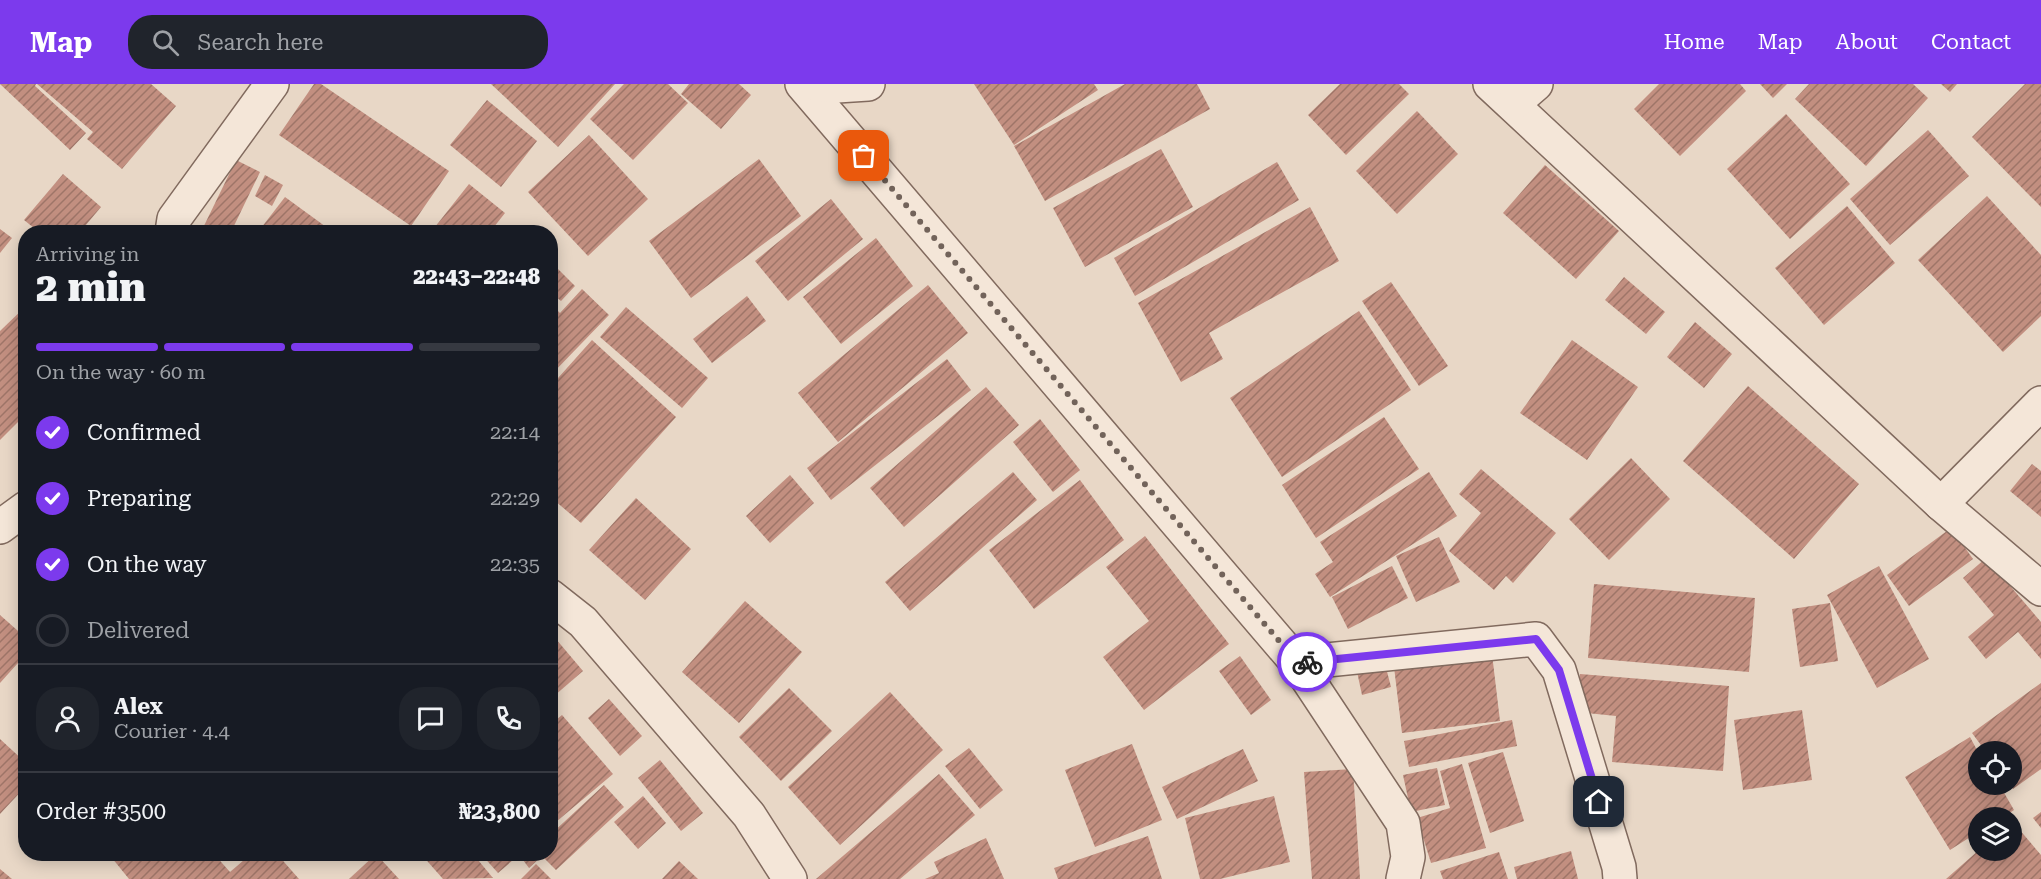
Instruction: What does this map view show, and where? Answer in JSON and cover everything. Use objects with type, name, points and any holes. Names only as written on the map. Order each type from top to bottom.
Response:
[{"type":"street","points":[[173,225],[174,219],[272,84]]},
{"type":"street","points":[[802,84],[1298,663],[1403,823],[1408,857],[1403,879]]},
{"type":"street","points":[[818,84],[837,86],[868,84]]},
{"type":"street","points":[[1513,91],[1941,504],[2041,589]]},
{"type":"street","points":[[1941,504],[2041,403]]},
{"type":"street","points":[[0,527],[18,514]]},
{"type":"street","points":[[558,602],[583,622],[742,807],[790,879]]},
{"type":"street","points":[[1298,663],[1536,639],[1559,670],[1619,867],[1620,879]]},
{"type":"building","points":[[0,84],[36,84],[35,86],[86,133],[70,150]]},
{"type":"building","points":[[37,84],[151,84],[176,106],[122,169],[87,139],[93,132]]},
{"type":"building","points":[[314,84],[321,84],[449,171],[410,225],[279,135]]},
{"type":"building","points":[[491,84],[615,84],[558,147]]},
{"type":"building","points":[[624,84],[668,84],[688,103],[633,160],[590,119]]},
{"type":"building","points":[[689,84],[739,84],[751,95],[721,129],[681,94]]},
{"type":"building","points":[[974,84],[1094,84],[1098,90],[1014,145]]},
{"type":"building","points":[[1125,84],[1197,84],[1210,109],[1045,201],[1014,146]]},
{"type":"building","points":[[1340,84],[1399,84],[1409,94],[1346,155],[1308,115]]},
{"type":"building","points":[[1659,84],[1740,84],[1746,91],[1680,156],[1634,109]]},
{"type":"building","points":[[1760,84],[1787,84],[1773,98]]},
{"type":"building","points":[[1809,84],[1913,84],[1928,98],[1866,166],[1795,99]]},
{"type":"building","points":[[1941,84],[1957,84],[1950,92]]},
{"type":"building","points":[[2025,84],[2041,84],[2041,207],[1972,137]]},
{"type":"building","points":[[487,100],[537,141],[501,187],[450,145]]},
{"type":"building","points":[[1417,111],[1458,154],[1397,214],[1356,171]]},
{"type":"building","points":[[1786,114],[1850,184],[1790,239],[1727,169]]},
{"type":"building","points":[[1928,130],[1969,176],[1890,245],[1850,199]]},
{"type":"building","points":[[589,135],[648,199],[588,256],[528,192]]},
{"type":"building","points":[[1161,149],[1193,207],[1085,267],[1053,208]]},
{"type":"building","points":[[759,159],[801,216],[691,298],[649,241]]},
{"type":"building","points":[[236,160],[260,172],[234,225],[204,225]]},
{"type":"building","points":[[1277,162],[1299,200],[1135,296],[1114,258]]},
{"type":"building","points":[[1545,165],[1619,231],[1576,279],[1503,213]]},
{"type":"building","points":[[63,174],[101,207],[86,225],[30,225],[24,220]]},
{"type":"building","points":[[265,175],[283,185],[272,206],[255,196]]},
{"type":"building","points":[[469,184],[505,213],[496,225],[437,225]]},
{"type":"building","points":[[1987,196],[2041,255],[2041,316],[2003,352],[1918,260]]},
{"type":"building","points":[[285,197],[323,225],[263,225]]},
{"type":"building","points":[[831,199],[863,239],[788,301],[755,261]]},
{"type":"building","points":[[1847,206],[1895,263],[1824,325],[1775,268]]},
{"type":"building","points":[[1310,207],[1339,261],[1209,333],[1223,359],[1181,382],[1138,303]]},
{"type":"building","points":[[0,229],[12,238],[0,253]]},
{"type":"building","points":[[876,238],[913,286],[841,344],[803,297]]},
{"type":"building","points":[[558,269],[575,286],[561,301],[558,299]]},
{"type":"building","points":[[1624,277],[1665,312],[1646,334],[1605,300]]},
{"type":"building","points":[[1391,282],[1448,366],[1419,386],[1362,301]]},
{"type":"building","points":[[928,285],[968,333],[838,442],[798,393]]},
{"type":"building","points":[[582,289],[609,315],[558,368],[558,311],[560,313]]},
{"type":"building","points":[[747,296],[766,321],[712,363],[693,339]]},
{"type":"building","points":[[626,307],[708,378],[682,408],[600,337]]},
{"type":"building","points":[[1359,311],[1411,390],[1282,477],[1230,398]]},
{"type":"building","points":[[18,314],[18,422],[0,440],[0,331]]},
{"type":"building","points":[[1695,322],[1732,354],[1704,388],[1667,357]]},
{"type":"building","points":[[592,340],[676,417],[581,523],[558,503],[558,378]]},
{"type":"building","points":[[1572,340],[1638,387],[1587,460],[1520,413]]},
{"type":"building","points":[[947,359],[971,390],[831,500],[807,468]]},
{"type":"building","points":[[1748,386],[1859,484],[1794,559],[1683,461]]},
{"type":"building","points":[[986,387],[1019,425],[904,527],[870,488]]},
{"type":"building","points":[[1384,417],[1419,469],[1316,538],[1282,485]]},
{"type":"building","points":[[1040,419],[1080,470],[1053,492],[1013,442]]},
{"type":"building","points":[[1631,458],[1670,499],[1609,560],[1569,519]]},
{"type":"building","points":[[2032,464],[2041,471],[2041,517],[2010,491]]},
{"type":"building","points":[[1481,469],[1556,533],[1513,583],[1506,576],[1494,590],[1449,551],[1481,513],[1459,494]]},
{"type":"building","points":[[1013,472],[1037,500],[910,611],[885,582]]},
{"type":"building","points":[[1429,472],[1457,516],[1330,597],[1315,574],[1333,562],[1320,542]]},
{"type":"building","points":[[790,475],[814,503],[770,543],[746,516]]},
{"type":"building","points":[[1080,480],[1124,540],[1034,609],[989,550]]},
{"type":"building","points":[[636,498],[691,549],[645,600],[589,550]]},
{"type":"building","points":[[1951,528],[1973,559],[1909,606],[1887,575]]},
{"type":"building","points":[[1145,536],[1229,644],[1144,710],[1103,657],[1149,621],[1106,567]]},
{"type":"building","points":[[1439,537],[1460,582],[1416,602],[1396,556]]},
{"type":"building","points":[[1986,558],[2041,622],[2041,659],[2018,632],[1986,659],[1968,637],[1994,615],[1963,578]]},
{"type":"building","points":[[1392,566],[1408,598],[1348,629],[1332,597]]},
{"type":"building","points":[[1879,566],[1929,659],[1877,688],[1827,595]]},
{"type":"building","points":[[1594,584],[1755,598],[1749,672],[1588,658]]},
{"type":"building","points":[[745,601],[802,652],[739,723],[682,672]]},
{"type":"building","points":[[1830,603],[1838,661],[1800,667],[1792,609]]},
{"type":"building","points":[[0,615],[18,631],[18,663],[0,683]]},
{"type":"building","points":[[558,641],[583,671],[558,693]]},
{"type":"building","points":[[1492,654],[1500,721],[1402,733],[1394,667]]},
{"type":"building","points":[[1240,656],[1271,700],[1251,715],[1219,671]]},
{"type":"building","points":[[1384,660],[1391,687],[1362,695],[1356,667]]},
{"type":"building","points":[[1580,674],[1729,686],[1723,771],[1612,762],[1616,716],[1577,712]]},
{"type":"building","points":[[2041,683],[2041,769],[2022,783],[2022,741],[1978,741],[1972,733]]},
{"type":"building","points":[[789,688],[832,731],[781,781],[739,737]]},
{"type":"building","points":[[890,692],[943,750],[840,845],[788,787]]},
{"type":"building","points":[[609,699],[642,736],[620,756],[588,718]]},
{"type":"building","points":[[1802,710],[1812,780],[1743,790],[1734,720]]},
{"type":"building","points":[[562,715],[613,774],[558,820],[558,718]]},
{"type":"building","points":[[1512,720],[1517,746],[1409,767],[1404,741]]},
{"type":"building","points":[[1970,737],[1972,741],[1968,741],[1968,795],[2005,795],[2012,807],[1968,807],[1968,838],[1950,850],[1905,777]]},
{"type":"building","points":[[0,739],[18,756],[18,795],[0,814]]},
{"type":"building","points":[[1132,744],[1162,820],[1095,847],[1065,770]]},
{"type":"building","points":[[969,748],[1003,790],[980,809],[945,766]]},
{"type":"building","points":[[1243,749],[1258,781],[1177,819],[1162,787]]},
{"type":"building","points":[[1503,752],[1524,821],[1490,833],[1468,763]]},
{"type":"building","points":[[660,760],[703,813],[681,831],[638,778]]},
{"type":"building","points":[[1462,764],[1486,848],[1431,863],[1417,818],[1450,808],[1440,771]]},
{"type":"building","points":[[1437,768],[1445,805],[1411,812],[1403,775]]},
{"type":"building","points":[[1353,769],[1360,879],[1312,879],[1304,772]]},
{"type":"building","points":[[939,774],[975,815],[900,879],[816,879]]},
{"type":"building","points":[[604,785],[624,807],[556,870],[547,861],[558,861],[558,828]]},
{"type":"building","points":[[643,796],[666,823],[638,849],[614,822]]},
{"type":"building","points":[[1274,796],[1290,862],[1220,879],[1200,879],[1185,818]]},
{"type":"building","points":[[2041,812],[2041,828],[2033,818]]},
{"type":"building","points":[[2022,833],[2041,855],[2041,879],[1946,879],[1968,860],[2022,861]]},
{"type":"building","points":[[1148,836],[1162,879],[1058,879],[1054,868]]},
{"type":"building","points":[[986,838],[1004,879],[925,879],[939,873],[934,862]]},
{"type":"building","points":[[1571,851],[1578,879],[1517,879],[1514,867]]},
{"type":"building","points":[[1499,852],[1508,879],[1443,879],[1440,871]]},
{"type":"building","points":[[114,861],[220,861],[230,872],[243,861],[283,861],[299,879],[129,879]]},
{"type":"building","points":[[368,861],[382,861],[399,879],[349,879]]},
{"type":"building","points":[[427,861],[479,861],[493,878],[443,879]]},
{"type":"building","points":[[487,861],[512,861],[498,873]]},
{"type":"building","points":[[524,861],[537,861],[529,868]]},
{"type":"building","points":[[679,861],[698,879],[662,879]]},
{"type":"building","points":[[536,864],[551,879],[521,879]]},
{"type":"building","points":[[0,869],[12,879],[0,879]]},
{"type":"way so far","points":[[864,156],[1298,663],[1307,662]]},
{"type":"route","points":[[1307,662],[1536,639],[1559,670],[1599,802]]}]
